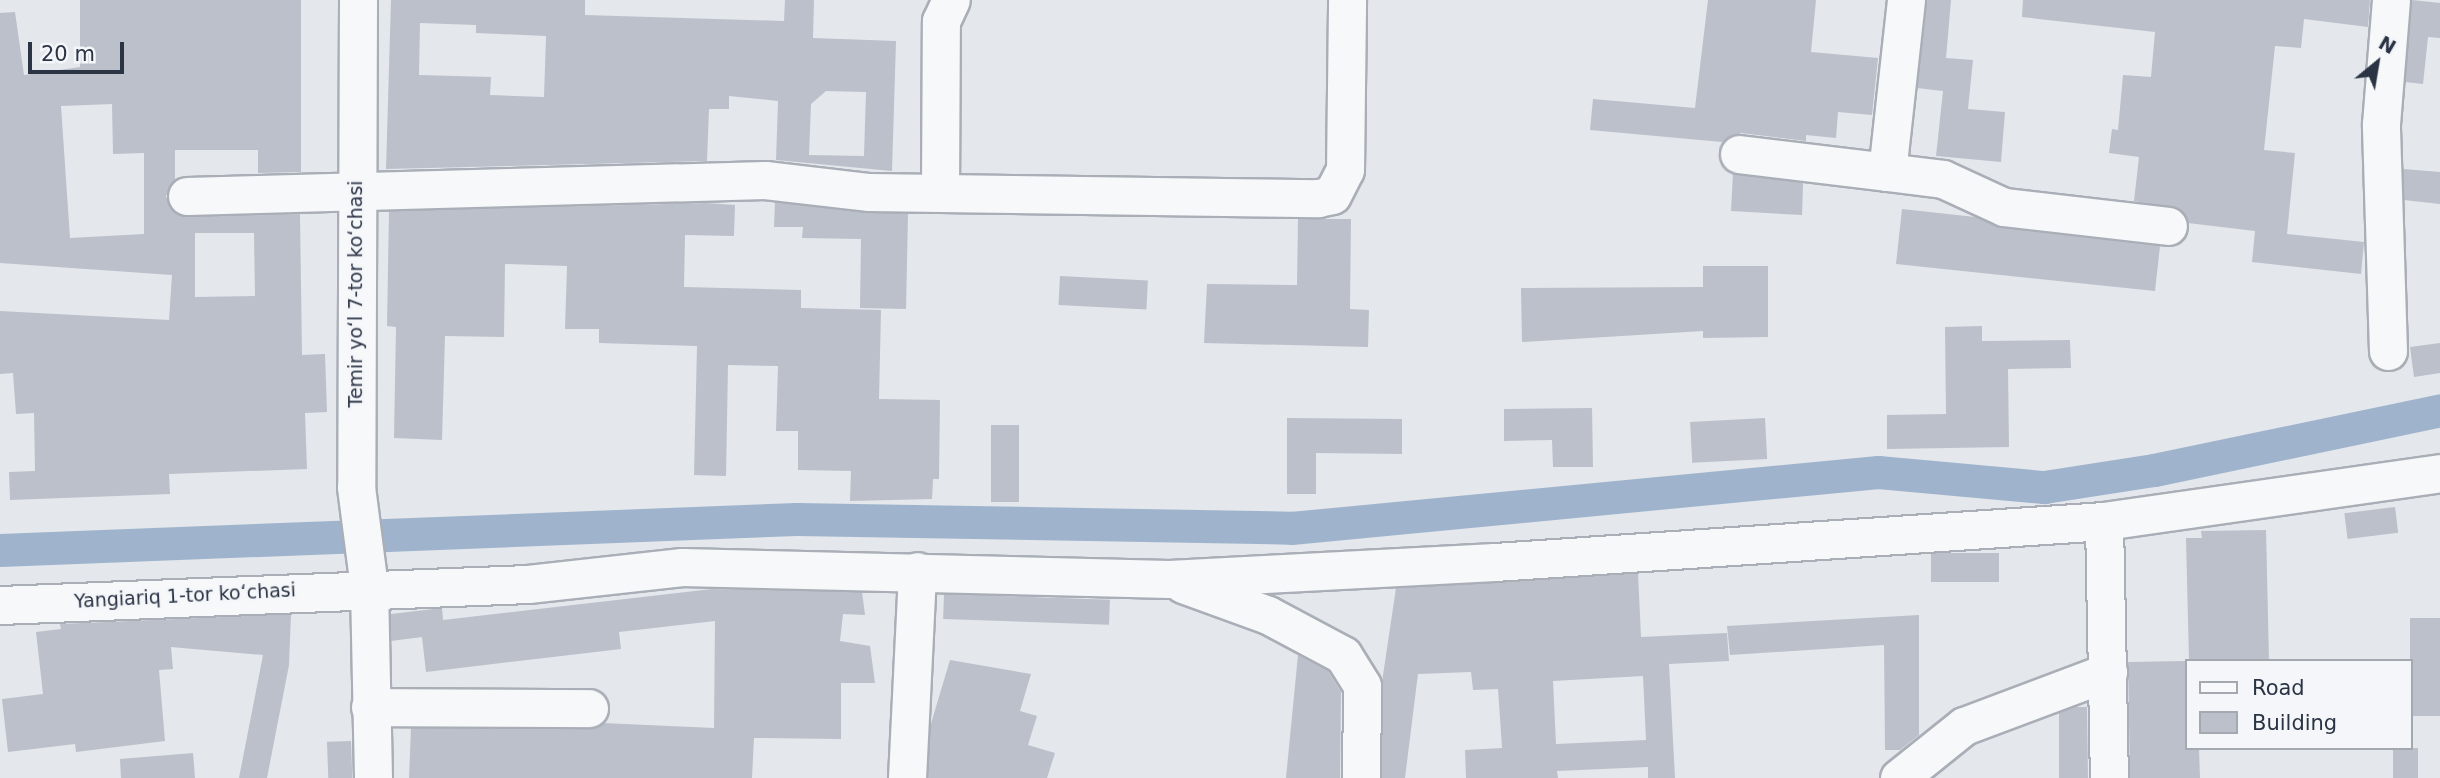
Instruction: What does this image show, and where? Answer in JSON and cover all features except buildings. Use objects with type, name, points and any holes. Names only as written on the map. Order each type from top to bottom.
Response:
[{"type":"street","name":"Temir yoʻl 7-tor koʻchasi","points":[[358,0],[356,487],[369,587],[373,778]]},
{"type":"street","points":[[940,193],[942,21],[951,0]]},
{"type":"street","points":[[187,196],[765,180],[869,192],[1332,195],[1345,170],[1347,0]]},
{"type":"street","points":[[1887,172],[1906,0]]},
{"type":"street","points":[[2388,351],[2381,124],[2391,0]]},
{"type":"street","points":[[1740,154],[1943,179],[2004,207],[2168,226]]},
{"type":"street","points":[[1169,579],[2104,521],[2440,473]]},
{"type":"street","points":[[2104,521],[2109,778]]},
{"type":"street","name":"Yangiariq 1-tor koʻchasi","points":[[0,606],[369,587],[528,584],[682,567],[1169,579]]},
{"type":"street","points":[[907,778],[917,571]]},
{"type":"street","points":[[1169,579],[1268,615],[1343,656],[1362,686],[1361,778]]},
{"type":"street","points":[[1899,778],[1964,726],[2108,672]]},
{"type":"street","points":[[370,707],[589,708]]},
{"type":"waterway","points":[[0,550],[796,519],[1291,528],[1878,472],[2044,487],[2154,470],[2440,410]]}]
